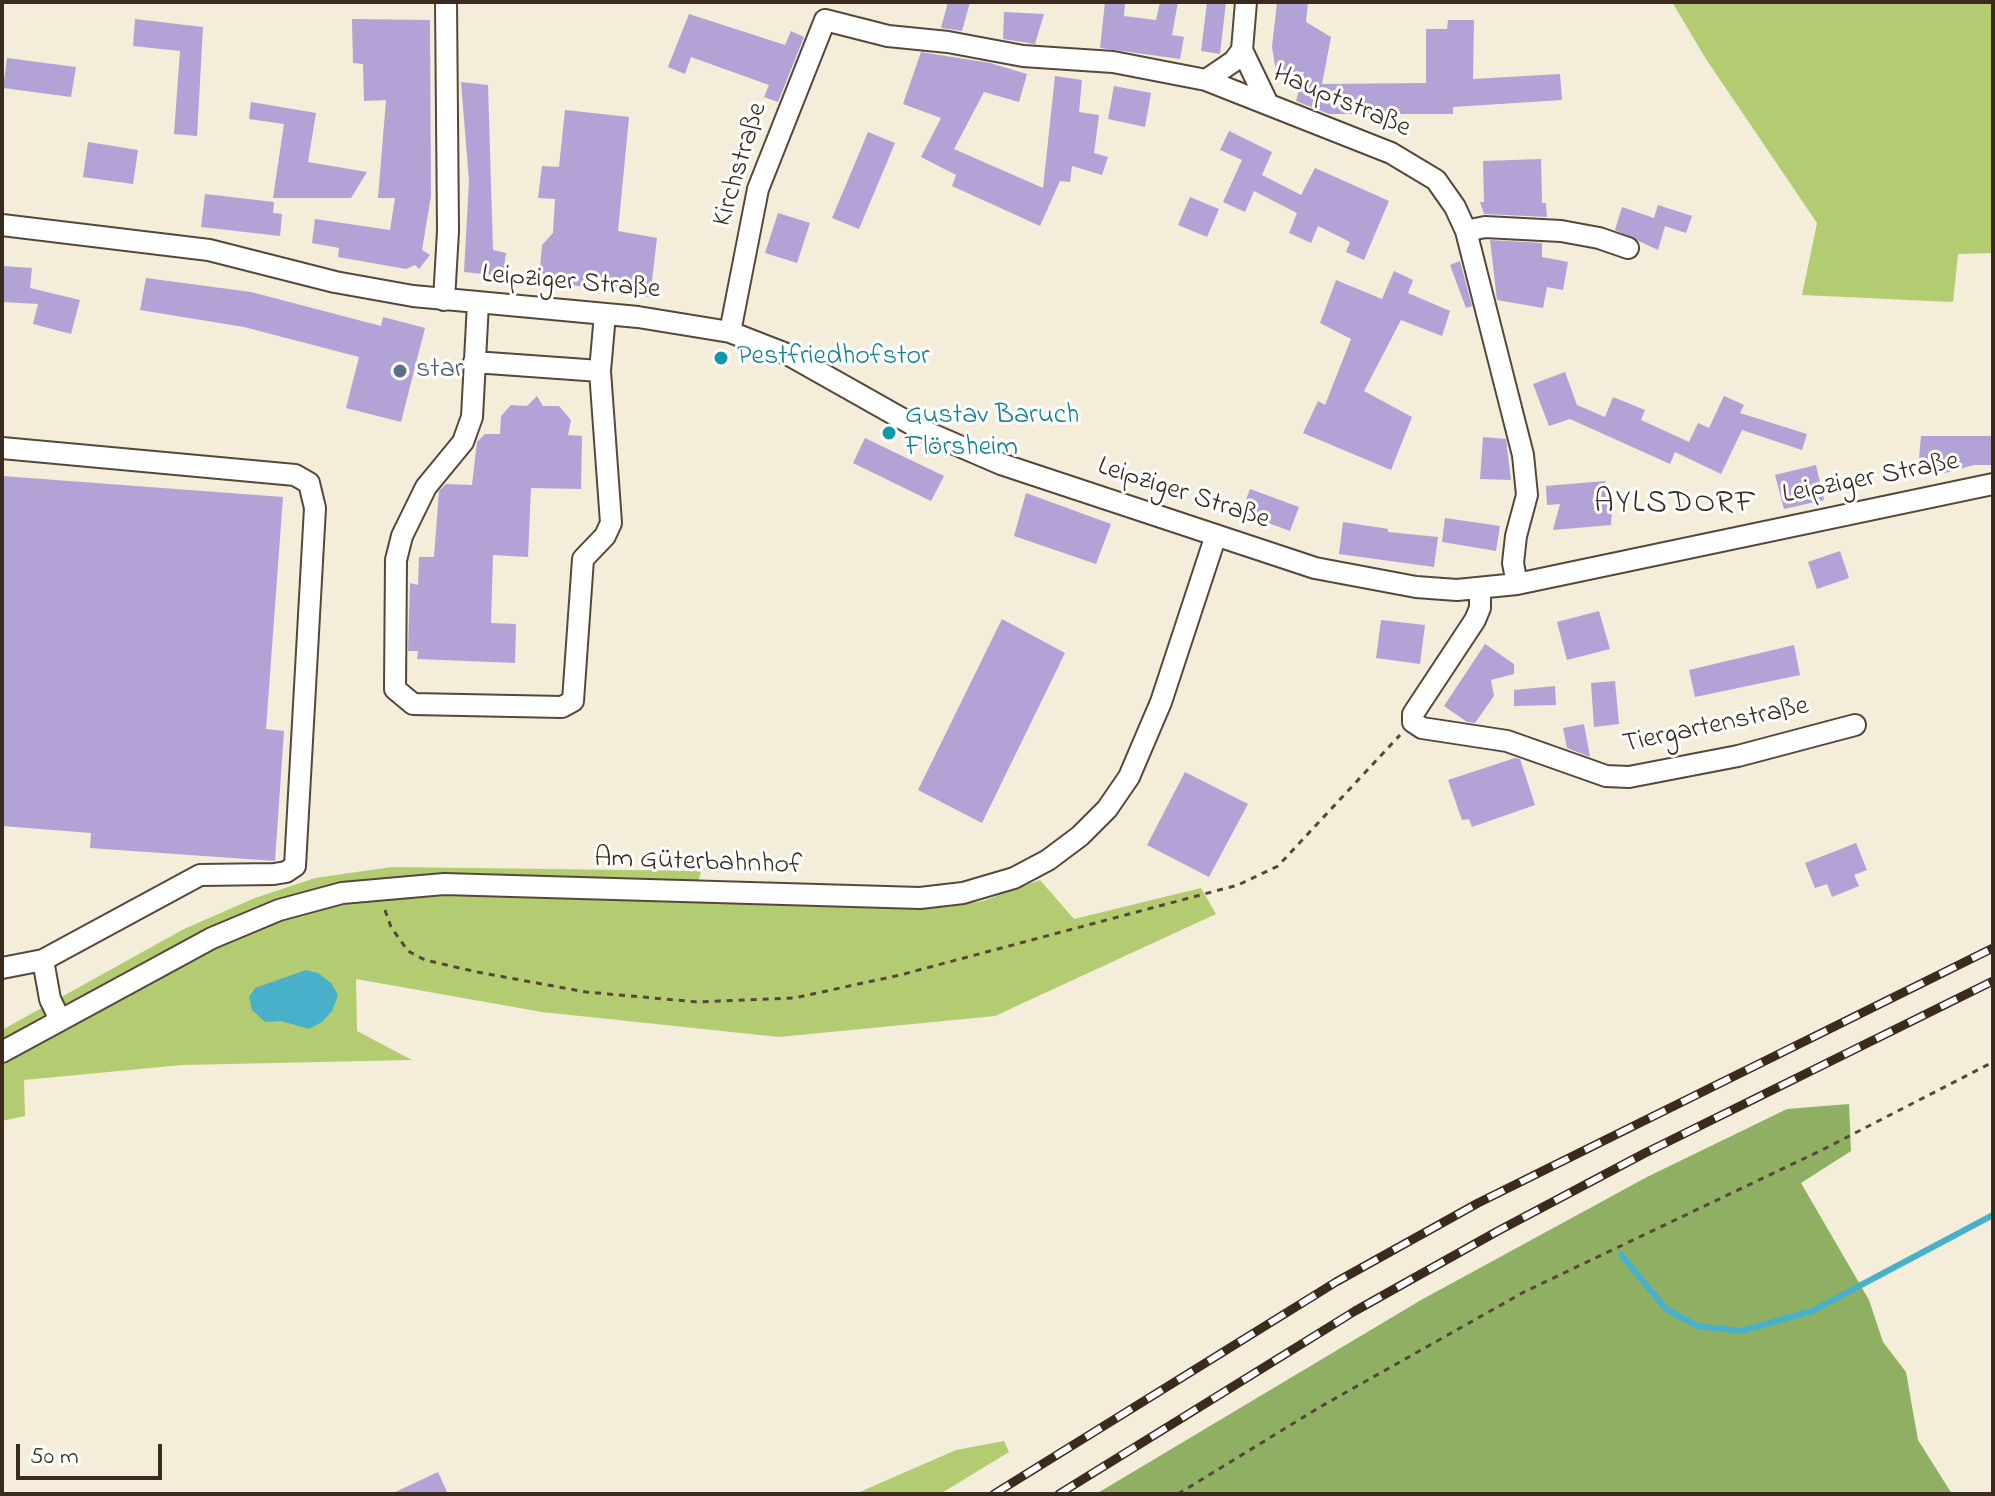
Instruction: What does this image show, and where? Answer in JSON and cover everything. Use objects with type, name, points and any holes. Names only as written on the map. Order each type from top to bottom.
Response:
[{"type":"street","points":[[444,300],[448,231],[446,2]]},
{"type":"street","points":[[1246,2],[1242,50],[1267,102]]},
{"type":"street","name":"Hauptstraße","points":[[821,11],[898,37],[948,42],[1023,56],[1113,62],[1206,80],[1391,153],[1423,171],[1447,194],[1466,231],[1518,430],[1527,484],[1514,549],[1517,584]]},
{"type":"street","name":"Kirchstraße","points":[[730,332],[758,189],[821,11]]},
{"type":"street","points":[[1206,80],[1234,61],[1242,50]]},
{"type":"street","name":"Leipziger Straße","points":[[2,225],[186,246],[359,287],[444,300],[605,314],[730,332],[789,355],[922,430],[975,454],[1342,574],[1435,589],[1517,584],[1993,484]]},
{"type":"street","points":[[1466,231],[1485,227],[1561,231],[1599,238],[1628,248]]},
{"type":"street","points":[[478,303],[472,417],[463,442],[426,487],[402,536],[396,560],[395,689],[413,704],[562,707],[573,701],[583,559],[605,536],[611,523],[600,371],[605,314]]},
{"type":"street","points":[[474,362],[600,371]]},
{"type":"street","points":[[2,448],[295,475],[309,483],[315,508],[295,866],[286,872],[274,874],[200,875],[43,960],[2,968]]},
{"type":"street","name":"Am Güterbahnhof","points":[[2,1052],[235,927],[299,903],[380,887],[456,885],[895,898],[963,893],[1014,878],[1048,860],[1080,836],[1107,809],[1129,777],[1161,702],[1216,535]]},
{"type":"street","points":[[1413,722],[1418,704],[1475,620],[1480,588]]},
{"type":"street","name":"Tiergartenstraße","points":[[1413,722],[1431,730],[1516,743],[1586,770],[1606,776],[1629,777],[1674,770],[1855,725]]},
{"type":"street","points":[[43,960],[50,999],[60,1020]]},
{"type":"path","points":[[380,887],[391,927],[408,951],[425,960],[586,992],[698,1002],[794,998],[900,975],[1238,885],[1278,866],[1413,722]]},
{"type":"path","points":[[1178,1494],[1320,1407],[1524,1292],[1822,1150],[1993,1062]]},
{"type":"green space","points":[[1672,2],[1993,2],[1993,253],[1958,254],[1953,302],[1802,295],[1817,223],[1706,59]]},
{"type":"green space","points":[[392,867],[701,871],[693,902],[892,907],[945,907],[983,901],[1040,880],[1074,919],[1201,888],[1216,914],[995,1016],[779,1037],[542,1012],[356,979],[357,1031],[412,1060],[182,1065],[24,1080],[25,1116],[2,1121],[2,1030],[184,929],[255,898],[315,878]]},
{"type":"green space","points":[[1849,1104],[1851,1151],[1801,1183],[1869,1300],[1883,1342],[1906,1372],[1918,1440],[1952,1494],[1096,1494],[1421,1300],[1647,1177],[1787,1109]]},
{"type":"green space","points":[[1004,1441],[1009,1452],[940,1494],[855,1494],[956,1450]]},
{"type":"water","points":[[306,970],[318,973],[331,983],[338,995],[332,1011],[322,1022],[309,1029],[281,1021],[265,1022],[252,1010],[249,997],[255,988]]},
{"type":"building","points":[[948,2],[970,2],[962,31],[941,28]]},
{"type":"building","points":[[1105,2],[1125,2],[1124,16],[1156,20],[1160,2],[1178,2],[1172,35],[1184,37],[1180,59],[1100,48]]},
{"type":"building","points":[[1207,2],[1226,2],[1220,54],[1201,51]]},
{"type":"building","points":[[1277,2],[1308,2],[1306,22],[1331,37],[1322,84],[1426,83],[1426,29],[1447,29],[1448,20],[1474,20],[1473,79],[1560,74],[1562,100],[1453,107],[1453,114],[1329,114],[1296,101],[1304,72],[1276,72],[1272,47]]},
{"type":"building","points":[[1004,12],[1044,14],[1035,44],[1003,39]]},
{"type":"building","points":[[689,14],[785,45],[791,31],[804,37],[778,102],[764,97],[769,85],[691,57],[685,74],[668,67]]},
{"type":"building","points":[[135,19],[203,27],[197,136],[174,134],[180,51],[133,46]]},
{"type":"building","points":[[352,19],[430,20],[431,196],[422,250],[430,255],[419,269],[415,265],[406,269],[338,257],[339,248],[312,243],[315,219],[390,230],[395,198],[378,198],[386,100],[364,101],[363,64],[353,63]]},
{"type":"building","points":[[921,52],[990,63],[1027,74],[1019,102],[984,92],[954,149],[1043,188],[1055,76],[1082,80],[1079,112],[1099,115],[1094,153],[1108,157],[1102,175],[1072,166],[1070,182],[1060,181],[1040,226],[952,186],[956,175],[921,157],[941,118],[903,104]]},
{"type":"building","points":[[7,58],[76,67],[71,97],[3,88]]},
{"type":"building","points":[[461,82],[488,85],[493,250],[506,253],[503,276],[464,272],[469,181]]},
{"type":"building","points":[[1114,86],[1151,93],[1145,127],[1108,119]]},
{"type":"building","points":[[251,102],[316,113],[308,162],[367,172],[351,198],[273,198],[284,124],[249,119]]},
{"type":"building","points":[[565,110],[629,117],[618,231],[657,238],[650,297],[539,280],[542,245],[553,233],[555,199],[538,198],[542,166],[559,167]]},
{"type":"building","points":[[1229,131],[1272,152],[1262,175],[1301,195],[1315,168],[1389,201],[1364,260],[1346,252],[1350,242],[1318,226],[1311,243],[1289,233],[1297,213],[1254,191],[1245,212],[1223,202],[1242,160],[1220,150]]},
{"type":"building","points":[[868,132],[895,143],[859,229],[832,218]]},
{"type":"building","points":[[88,142],[138,150],[133,184],[83,177]]},
{"type":"building","points":[[1541,159],[1542,203],[1546,203],[1547,217],[1484,214],[1480,202],[1484,202],[1483,161]]},
{"type":"building","points":[[205,194],[274,202],[273,213],[282,214],[280,236],[201,227]]},
{"type":"building","points":[[1190,197],[1219,209],[1207,237],[1178,225]]},
{"type":"building","points":[[1658,205],[1692,216],[1686,233],[1665,226],[1658,250],[1615,230],[1622,207],[1654,218]]},
{"type":"building","points":[[778,213],[810,223],[797,263],[765,253]]},
{"type":"building","points":[[1490,240],[1542,243],[1542,257],[1568,262],[1563,290],[1547,287],[1543,308],[1497,300]]},
{"type":"building","points":[[1460,261],[1472,306],[1466,308],[1450,265]]},
{"type":"building","points":[[2,266],[32,268],[30,288],[80,300],[71,334],[33,324],[38,304],[2,302]]},
{"type":"building","points":[[1394,271],[1413,280],[1408,293],[1450,311],[1442,336],[1401,320],[1364,391],[1412,417],[1391,470],[1303,433],[1318,401],[1325,405],[1351,339],[1320,323],[1336,280],[1382,299]]},
{"type":"building","points":[[146,278],[251,292],[381,326],[383,317],[425,328],[401,422],[346,408],[359,357],[244,327],[140,310]]},
{"type":"building","points":[[1565,372],[1577,405],[1605,417],[1613,397],[1645,410],[1641,420],[1689,442],[1698,423],[1709,428],[1724,396],[1744,405],[1740,413],[1807,434],[1802,450],[1742,430],[1721,474],[1675,452],[1670,464],[1570,419],[1549,426],[1533,384]]},
{"type":"building","points":[[537,396],[543,406],[559,406],[571,420],[568,435],[582,436],[581,489],[531,488],[528,557],[493,555],[491,623],[516,624],[515,663],[417,659],[418,651],[408,651],[410,583],[418,585],[419,557],[434,557],[439,491],[446,484],[472,485],[477,442],[485,434],[500,434],[501,416],[511,405],[527,406]]},
{"type":"building","points":[[1921,436],[1993,436],[1993,465],[1974,465],[1945,473],[1918,471]]},
{"type":"building","points":[[1483,437],[1506,439],[1511,480],[1480,479]]},
{"type":"building","points":[[865,438],[944,476],[931,501],[853,463]]},
{"type":"building","points":[[1816,465],[1824,500],[1784,509],[1775,475]]},
{"type":"building","points":[[2,476],[283,497],[266,729],[284,731],[275,861],[90,848],[91,833],[2,826]]},
{"type":"building","points":[[1605,481],[1612,510],[1611,525],[1553,530],[1560,504],[1547,505],[1546,486]]},
{"type":"building","points":[[1250,489],[1299,507],[1290,531],[1241,513]]},
{"type":"building","points":[[1026,493],[1111,524],[1096,564],[1014,536]]},
{"type":"building","points":[[1445,518],[1500,526],[1496,551],[1442,542]]},
{"type":"building","points":[[1343,522],[1388,529],[1388,532],[1438,537],[1434,567],[1339,554]]},
{"type":"building","points":[[1840,551],[1849,578],[1817,589],[1808,562]]},
{"type":"building","points":[[1599,611],[1610,649],[1567,660],[1557,622]]},
{"type":"building","points":[[1002,619],[1065,653],[982,823],[918,790]]},
{"type":"building","points":[[1381,620],[1425,625],[1420,664],[1376,658]]},
{"type":"building","points":[[1485,644],[1514,664],[1514,674],[1491,680],[1494,696],[1475,723],[1467,722],[1444,706]]},
{"type":"building","points":[[1794,645],[1800,675],[1695,697],[1689,670]]},
{"type":"building","points":[[1615,681],[1619,724],[1594,727],[1591,683]]},
{"type":"building","points":[[1555,686],[1556,705],[1514,706],[1514,690]]},
{"type":"building","points":[[1584,724],[1590,757],[1567,748],[1563,728]]},
{"type":"building","points":[[1520,759],[1535,805],[1472,827],[1469,819],[1462,820],[1448,780]]},
{"type":"building","points":[[1185,772],[1248,804],[1209,877],[1147,845]]},
{"type":"building","points":[[1856,843],[1867,870],[1854,875],[1859,886],[1832,897],[1827,884],[1815,888],[1805,863]]},
{"type":"building","points":[[438,1472],[448,1494],[391,1494]]},
{"type":"waterway","points":[[1621,1255],[1666,1309],[1697,1326],[1741,1331],[1812,1311],[1993,1215]]},
{"type":"railway","points":[[994,1494],[1336,1282],[1478,1203],[1993,948]]},
{"type":"railway","points":[[1059,1494],[1355,1311],[1496,1232],[1645,1153],[1993,981]]},
{"type":"place","name":"Pestfriedhofstor","points":[[721,358]]},
{"type":"place","name":"star","points":[[400,371]]},
{"type":"place","name":"Gustav Baruch Flörsheim","points":[[889,433]]},
{"type":"district","name":"AYLSDORF","points":[[1676,506]]}]
